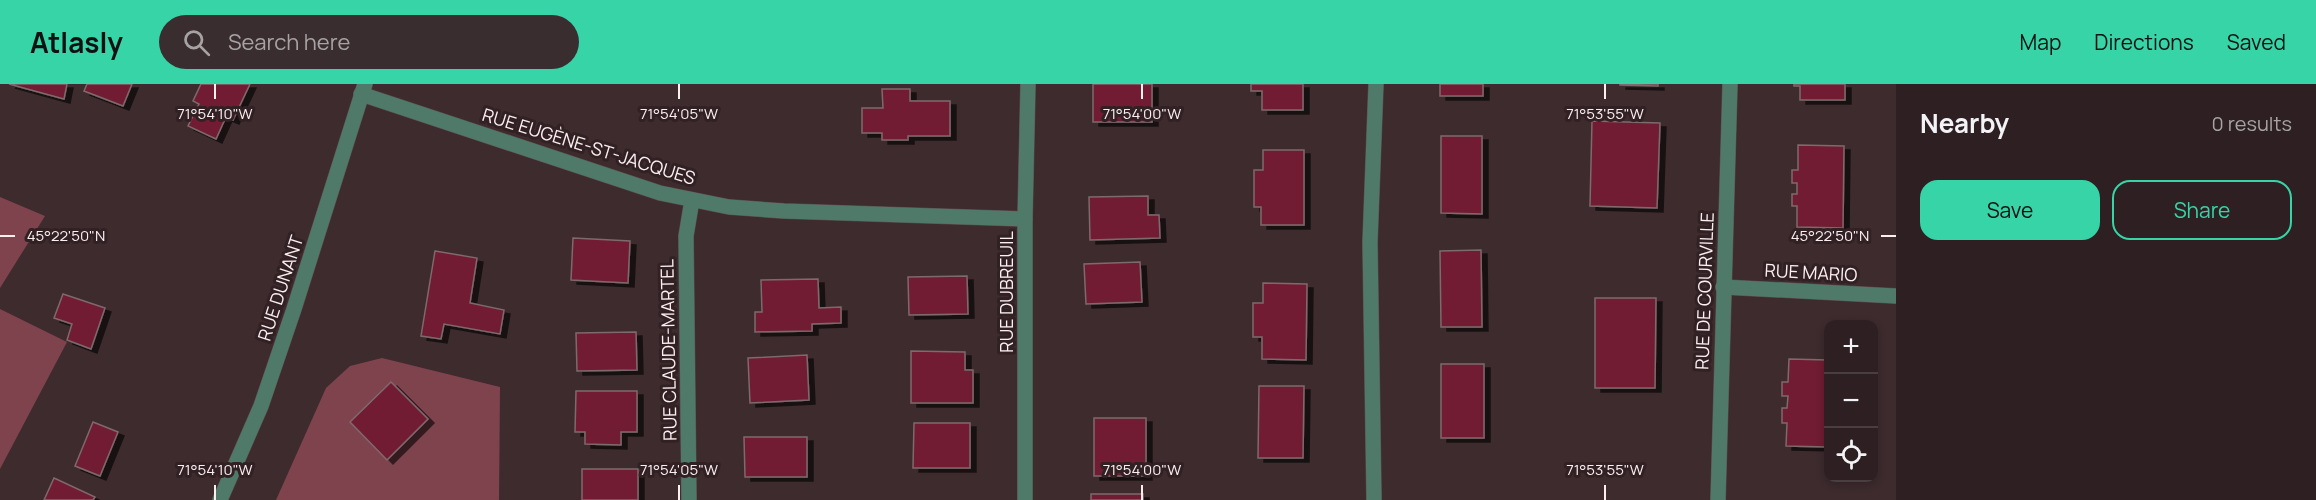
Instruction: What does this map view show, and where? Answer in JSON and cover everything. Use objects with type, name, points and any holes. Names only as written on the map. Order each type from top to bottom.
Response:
[{"type":"street","name":"RUE DUBREUIL","points":[[1025,500],[1025,219],[1028,84]]},
{"type":"street","points":[[1374,500],[1370,242],[1376,84]]},
{"type":"street","name":"RUE DE COURVILLE","points":[[1718,500],[1730,84]]},
{"type":"street","name":"RUE EUGÈNE-ST-JACQUES","points":[[363,89],[660,193],[692,200],[729,207],[784,211],[1025,219]]},
{"type":"street","name":"RUE DUNANT","points":[[220,500],[261,406],[363,89]]},
{"type":"street","name":"RUE CLAUDE-MARTEL","points":[[689,500],[686,236],[692,200]]},
{"type":"street","name":"RUE MARIO","points":[[1723,287],[1896,296]]},
{"type":"shaded area","points":[[0,197],[45,216],[0,288]]},
{"type":"shaded area","points":[[0,309],[67,342],[0,469]]},
{"type":"shaded area","points":[[382,358],[500,387],[499,500],[276,500],[326,388],[350,366]]},
{"type":"building","points":[[9,84],[67,84],[64,99]]},
{"type":"building","points":[[87,84],[132,84],[123,106],[84,91]]},
{"type":"building","points":[[201,84],[250,84],[233,120],[226,117],[216,139],[188,126],[199,104],[193,101]]},
{"type":"building","points":[[1093,84],[1152,84],[1152,122],[1093,122]]},
{"type":"building","points":[[1251,84],[1303,84],[1303,110],[1262,110],[1262,91],[1251,91]]},
{"type":"building","points":[[1440,84],[1483,84],[1483,96],[1440,96]]},
{"type":"building","points":[[1658,84],[1658,86],[1620,85]]},
{"type":"building","points":[[1794,84],[1845,84],[1845,100],[1800,100],[1800,86],[1794,86]]},
{"type":"building","points":[[882,89],[910,89],[910,101],[950,101],[950,136],[908,136],[908,140],[882,140],[882,133],[862,133],[862,108],[883,108]]},
{"type":"building","points":[[1592,121],[1660,123],[1657,208],[1590,206]]},
{"type":"building","points":[[1441,136],[1482,136],[1482,214],[1441,213]]},
{"type":"building","points":[[1798,145],[1844,146],[1843,228],[1797,227],[1797,206],[1792,206],[1792,194],[1797,194],[1797,183],[1792,183],[1792,170],[1798,170]]},
{"type":"building","points":[[1263,150],[1304,150],[1304,225],[1261,225],[1261,207],[1254,207],[1254,170],[1263,170]]},
{"type":"building","points":[[1148,196],[1148,215],[1159,215],[1160,238],[1090,240],[1089,197]]},
{"type":"building","points":[[573,238],[630,241],[628,283],[571,280]]},
{"type":"building","points":[[1481,250],[1482,327],[1441,327],[1440,251]]},
{"type":"building","points":[[435,251],[477,258],[470,303],[504,310],[500,334],[444,324],[441,339],[421,336]]},
{"type":"building","points":[[1140,262],[1142,302],[1086,304],[1084,264]]},
{"type":"building","points":[[967,276],[968,314],[909,315],[908,277]]},
{"type":"building","points":[[818,279],[819,308],[841,307],[841,323],[812,324],[812,331],[755,332],[755,312],[762,312],[761,280]]},
{"type":"building","points":[[1263,283],[1307,284],[1306,360],[1262,359],[1262,337],[1253,337],[1253,303],[1263,303]]},
{"type":"building","points":[[63,294],[105,308],[91,349],[67,340],[72,324],[54,318]]},
{"type":"building","points":[[1595,298],[1656,298],[1655,388],[1595,388]]},
{"type":"building","points":[[636,332],[637,370],[577,371],[576,333]]},
{"type":"building","points":[[911,351],[965,352],[965,370],[973,370],[973,403],[911,403]]},
{"type":"building","points":[[807,355],[809,400],[750,403],[748,358]]},
{"type":"building","points":[[1789,359],[1824,360],[1824,447],[1786,446],[1787,423],[1782,423],[1782,408],[1787,408],[1788,396],[1782,396],[1782,382],[1788,382]]},
{"type":"building","points":[[1441,364],[1484,364],[1484,438],[1441,438]]},
{"type":"building","points":[[391,382],[428,419],[387,460],[350,422]]},
{"type":"building","points":[[1259,386],[1304,386],[1303,458],[1258,458]]},
{"type":"building","points":[[576,391],[637,391],[637,432],[621,432],[621,445],[585,444],[585,432],[575,432]]},
{"type":"building","points":[[1094,418],[1146,418],[1146,476],[1094,476]]},
{"type":"building","points":[[93,422],[118,432],[100,476],[75,466]]},
{"type":"building","points":[[914,423],[970,423],[970,468],[913,468]]},
{"type":"building","points":[[744,437],[807,437],[807,477],[745,477]]},
{"type":"building","points":[[582,469],[638,469],[638,500],[582,500]]},
{"type":"building","points":[[54,478],[95,497],[93,500],[44,500]]},
{"type":"building","points":[[1091,494],[1143,494],[1143,500],[1091,500]]}]
